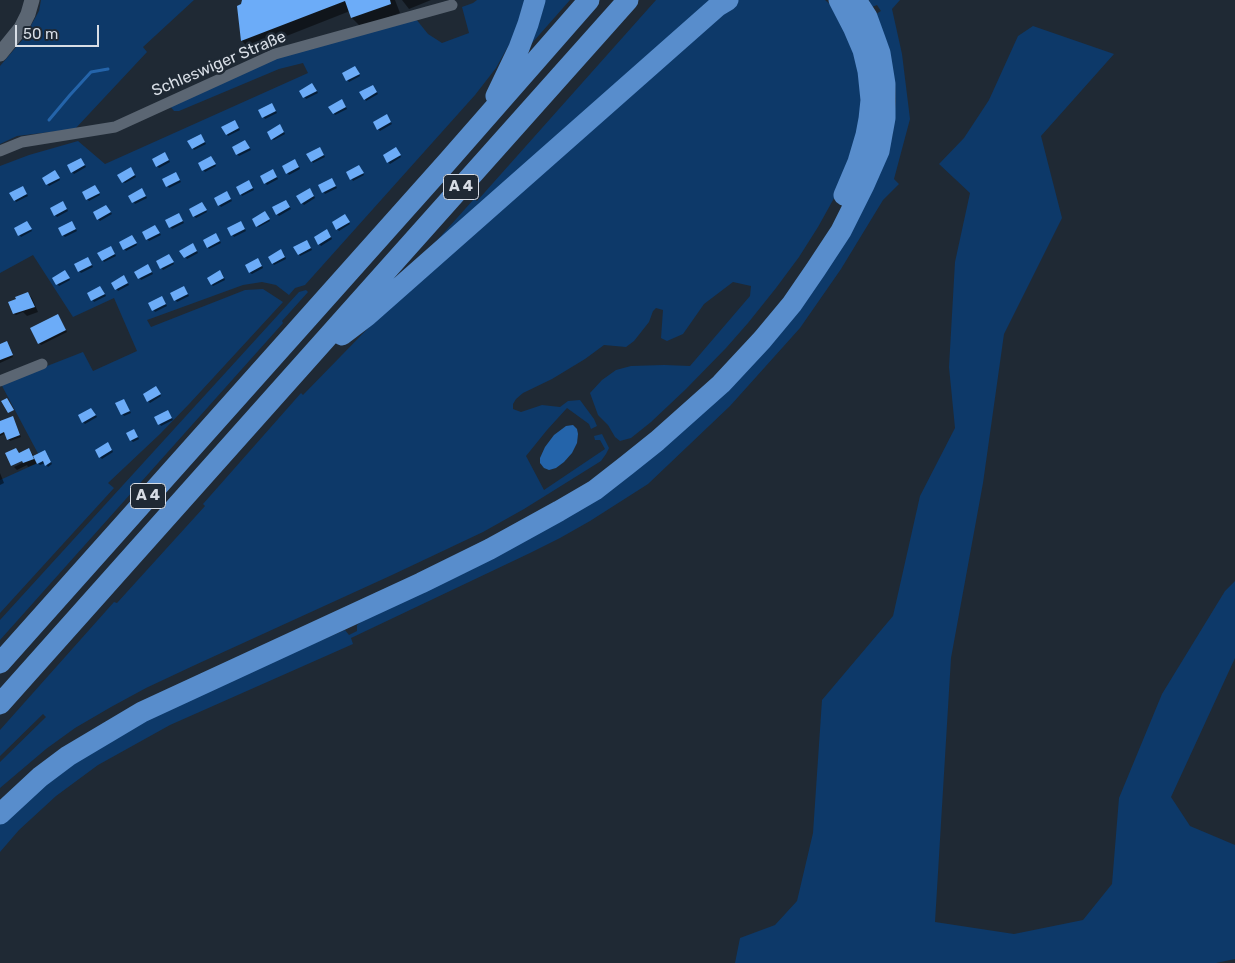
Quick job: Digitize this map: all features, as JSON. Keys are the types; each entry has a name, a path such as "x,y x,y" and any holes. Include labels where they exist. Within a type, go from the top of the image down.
{"highway":[{"name":"A 4","path":"485,119 519,48 535,0"},
{"name":"A 4","path":"0,663 590,0"},
{"name":"A 4","path":"0,704 628,0"},
{"path":"294,375 367,316 703,19 728,0"},
{"path":"0,797 46,757 102,719 197,672 472,547 549,504 620,455 708,379 755,330 783,295 826,231 855,170 866,135 871,100 868,71 863,50 843,2"},
{"path":"0,814 40,777 68,756 142,712 421,583 490,549 595,490 657,441 721,384 792,304 816,269 841,231 880,151 885,118 885,84 880,53 867,17 843,2"}],"street":[{"path":"0,54 21,28 32,0"},
{"name":"Schleswiger Straße","path":"0,151 22,142 114,127 275,54 452,5"},
{"path":"0,381 42,364"}],"shaded area":[{"path":"41,0 194,0 143,47 147,52 75,129 17,136 0,144 0,66 24,38 39,11"},
{"path":"477,0 525,0 513,38 496,68 475,95 305,285 295,288 289,295 276,285 262,282 243,285 147,320 151,327 245,290 263,289 283,302 190,403 108,483 114,488 0,613 0,480 42,461 1,384 83,352 93,371 137,351 114,298 73,317 33,255 0,273 0,166 29,155 78,141 105,164 308,73 303,63 279,69 179,111 174,111 170,106 273,59 416,19 428,34 442,43 469,33 462,7"},
{"path":"540,0 570,0 525,51"},
{"path":"656,0 720,0 415,265 474,199 477,201"},
{"path":"734,0 825,0 832,6 856,54 863,115 838,191 818,227 776,288 726,348 651,422 631,438 620,441 598,415 590,393 602,380 616,370 631,366 690,366 750,296 751,286 733,282 704,304 683,334 667,341 661,338 663,310 656,308 649,322 634,341 626,347 604,345 552,379 523,393 513,404 513,409 521,412 542,405 560,407 568,401 580,400 597,426 591,429 589,424 567,408 547,430 526,456 544,490 605,449 600,440 595,440 594,436 602,434 609,448 601,461 483,532 146,688 111,707 75,728 46,749 0,788 0,762 46,717 43,714 0,756 0,730 114,602 117,603 205,506 203,504 301,393 303,395 378,318"},
{"path":"869,0 900,0 892,9 902,54 910,119 894,179 899,184 883,200 841,269 800,328 730,406 648,484 590,521 530,553 351,638 353,644 170,725 98,765 56,796 19,830 0,852 0,824 50,779 146,716 345,630 349,635 357,631 357,625 371,614 491,556 723,389 892,138 896,101 895,81 876,14 881,11 877,5 872,7"},
{"path":"1033,26 1114,54 1041,136 1062,218 1004,334 983,483 951,658 935,922 1014,934 1083,920 1112,884 1119,798 1162,694 1225,591 1235,581 1235,658 1171,797 1190,826 1235,845 1235,959 1216,963 735,963 740,938 775,925 797,901 813,833 822,700 893,616 920,496 955,428 949,367 955,262 970,193 939,164 964,138 989,100 1018,36"},
{"path":"306,290 308,292 282,321 283,323 0,640 0,620 299,292"},
{"path":"573,425 577,429 578,434 577,443 572,453 556,468 549,470 544,468 540,463 540,458 545,447 554,435 566,426"}],"building":[{"path":"242,0 390,0 391,4 351,18 345,1 241,41 237,6 241,4"},
{"path":"355,66 360,74 346,81 342,73"},
{"path":"312,83 317,91 303,98 299,91"},
{"path":"373,85 377,92 364,100 359,92"},
{"path":"342,99 346,107 333,114 328,107"},
{"path":"272,103 276,111 262,118 258,110"},
{"path":"387,114 391,122 377,130 373,122"},
{"path":"235,120 239,128 226,135 221,127"},
{"path":"280,124 284,132 271,140 267,132"},
{"path":"201,134 205,142 192,149 187,141"},
{"path":"245,140 250,148 236,155 232,147"},
{"path":"320,147 324,155 311,162 306,154"},
{"path":"396,147 401,155 387,163 383,155"},
{"path":"165,152 169,160 156,167 152,159"},
{"path":"211,156 216,164 202,171 198,163"},
{"path":"81,158 85,165 71,173 67,165"},
{"path":"295,159 299,167 286,174 282,166"},
{"path":"359,165 364,173 350,180 346,172"},
{"path":"131,167 135,175 122,183 117,175"},
{"path":"273,169 277,177 264,184 260,176"},
{"path":"55,170 60,178 46,185 42,178"},
{"path":"176,172 180,180 166,187 162,179"},
{"path":"332,178 336,186 322,193 318,185"},
{"path":"249,180 253,188 240,195 236,187"},
{"path":"95,185 100,193 86,200 82,192"},
{"path":"23,186 27,194 14,201 9,193"},
{"path":"142,188 146,196 132,203 128,196"},
{"path":"310,188 314,196 301,204 296,196"},
{"path":"227,191 231,199 218,206 214,198"},
{"path":"286,200 290,207 276,215 272,207"},
{"path":"63,201 67,209 54,216 50,208"},
{"path":"202,202 207,210 193,217 189,209"},
{"path":"106,205 111,212 97,220 93,212"},
{"path":"265,211 270,219 256,227 252,219"},
{"path":"179,213 183,221 169,228 165,220"},
{"path":"345,214 350,222 336,230 332,222"},
{"path":"27,221 32,229 18,236 14,228"},
{"path":"72,221 76,229 62,236 58,228"},
{"path":"241,221 245,229 231,236 227,228"},
{"path":"155,225 160,233 146,240 142,232"},
{"path":"327,229 331,237 318,245 314,237"},
{"path":"216,233 220,241 207,248 203,240"},
{"path":"132,235 137,243 123,250 119,242"},
{"path":"307,240 311,248 298,255 293,247"},
{"path":"193,243 197,251 184,258 179,251"},
{"path":"111,246 115,254 102,261 97,253"},
{"path":"281,249 285,257 272,264 268,257"},
{"path":"169,254 174,262 160,269 156,261"},
{"path":"88,257 92,265 78,272 74,264"},
{"path":"258,258 262,266 249,273 245,265"},
{"path":"148,264 152,272 138,279 134,272"},
{"path":"65,270 70,278 56,285 52,278"},
{"path":"220,270 224,278 211,285 207,278"},
{"path":"124,275 128,283 115,290 111,283"},
{"path":"100,286 105,294 91,301 87,293"},
{"path":"184,286 188,294 174,301 170,293"},
{"path":"28,292 35,307 13,314 8,302"},
{"path":"162,296 166,304 152,311 148,303"},
{"path":"58,314 66,330 38,344 30,328"},
{"path":"7,341 13,355 0,360 0,344"},
{"path":"156,386 161,394 147,402 143,394"},
{"path":"7,398 14,410 8,413 1,401"},
{"path":"124,399 130,411 121,415 115,403"},
{"path":"91,408 96,415 82,423 78,415"},
{"path":"168,410 172,418 158,425 154,417"},
{"path":"13,416 20,435 7,440 4,432 0,434 0,421"},
{"path":"134,429 138,437 130,441 126,433"},
{"path":"108,442 112,450 99,458 95,450"},
{"path":"16,448 19,453 29,448 34,459 23,463 22,461 11,466 5,453"},
{"path":"45,450 51,462 45,466 43,461 37,464 33,456"}],"waterway":[{"path":"49,120 91,72 108,69"}]}
